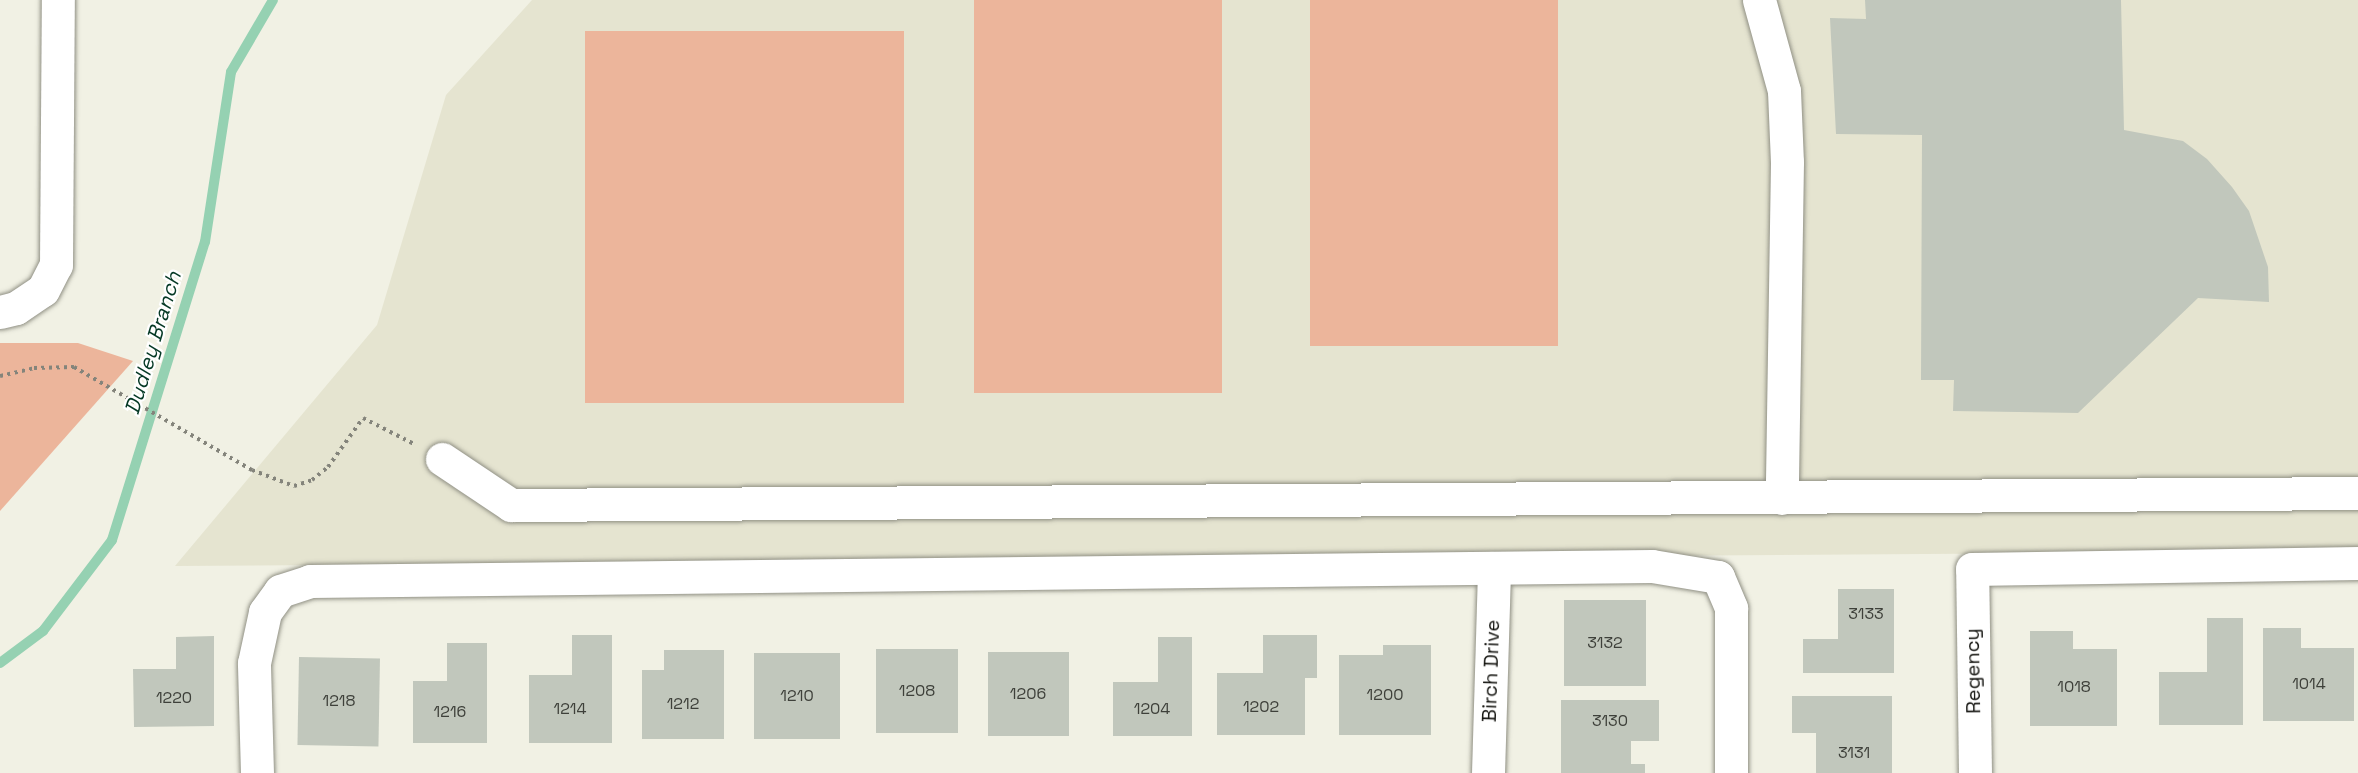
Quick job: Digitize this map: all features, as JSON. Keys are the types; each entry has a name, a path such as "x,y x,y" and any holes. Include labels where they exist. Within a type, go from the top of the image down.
{"street":[{"path":"0,312 16,308 42,290 56,264 58,0"},
{"path":"1759,0 1784,91 1787,162 1782,498"},
{"path":"442,459 511,506 2358,493"},
{"name":"Regency","path":"1975,773 1971,570 2358,563"},
{"path":"257,773 254,663 265,612 280,591 310,581 1652,566 1718,577 1731,608 1731,773"},
{"name":"Birch Drive","path":"1488,773 1494,568"}],"path":[{"path":"0,376 34,368 74,367 252,470 294,486 312,480 328,467 363,418 442,459"}],"shaded area":[{"path":"532,0 2358,0 2358,551 175,566 377,325 446,95"},
{"path":"974,0 1222,0 1222,393 974,393"},
{"path":"1310,0 1558,0 1558,346 1310,346"},
{"path":"585,31 904,31 904,403 585,403"},
{"path":"0,343 78,343 133,361 0,511"}],"building":[{"path":"1865,0 2121,0 2124,130 2183,141 2207,159 2232,187 2249,211 2268,267 2269,302 2198,298 2078,413 1953,411 1954,380 1921,380 1922,135 1836,134 1830,18 1866,19"},
{"path":"1838,589 1894,589 1894,673 1803,673 1803,639 1838,639"},
{"path":"1564,600 1646,600 1646,686 1564,686"},
{"path":"2207,618 2243,618 2243,725 2159,725 2159,672 2207,672"},
{"path":"2263,628 2301,628 2301,648 2354,648 2354,721 2263,721"},
{"path":"2030,631 2073,631 2073,649 2117,649 2117,726 2030,726"},
{"path":"572,635 612,635 612,743 529,743 529,675 572,675"},
{"path":"1263,635 1317,635 1317,678 1305,678 1305,735 1217,735 1217,673 1263,673"},
{"path":"214,636 214,726 134,727 133,669 176,669 176,637"},
{"path":"1158,637 1192,637 1192,736 1113,736 1113,682 1158,682"},
{"path":"447,643 487,643 487,743 413,743 413,681 447,681"},
{"path":"1383,645 1431,645 1431,735 1339,735 1339,655 1383,655"},
{"path":"876,649 958,649 958,733 876,733"},
{"path":"664,650 724,650 724,739 642,739 642,670 664,670"},
{"path":"988,652 1069,652 1069,736 988,736"},
{"path":"754,653 840,653 840,739 754,739"},
{"path":"299,657 380,658 378,746 297,745"},
{"path":"1792,696 1892,696 1892,773 1816,773 1816,733 1792,733"},
{"path":"1561,700 1659,700 1659,741 1631,741 1631,764 1645,764 1645,773 1561,773"}],"waterway":[{"name":"Dudley Branch","path":"0,663 43,631 112,540 205,242 231,72 273,0"}]}
